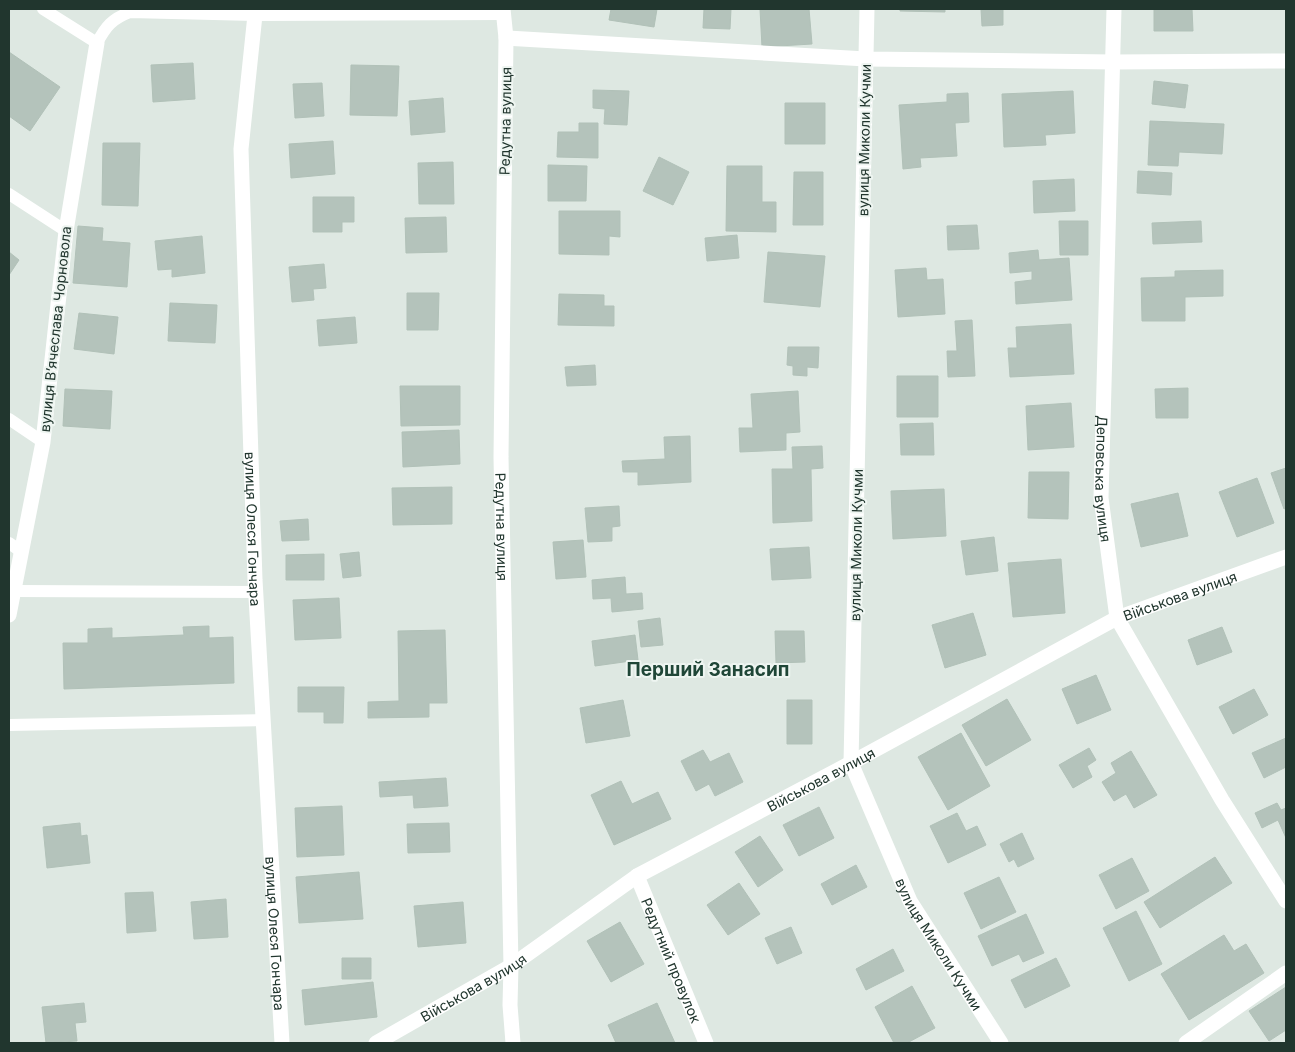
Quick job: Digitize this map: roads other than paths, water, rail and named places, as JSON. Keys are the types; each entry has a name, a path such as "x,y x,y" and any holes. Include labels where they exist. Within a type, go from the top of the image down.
{"street":[{"name":"вулиця Миколи Кучми","path":"867,9 851,763 910,901 1001,1043"},
{"name":"Деповська вулиця","path":"1114,9 1101,498 1116,618 1222,800 1286,901"},
{"name":"Редутна вулиця","path":"503,12 506,38 501,457 511,966 510,1004 513,1043"},
{"name":"вулиця Олеся Гончара","path":"255,15 241,149 256,592 282,1043"},
{"path":"506,38 866,59 1113,62 1286,61"},
{"name":"вулиця Вʼячеслава Чорновола","path":"9,615 43,442 66,231 97,43"},
{"name":"Військова вулиця","path":"376,1043 511,966 637,876 851,763 1116,618 1286,557"},
{"name":"Редутний провулок","path":"637,876 706,1043"},
{"path":"1186,1043 1286,973"}],"lane":[{"path":"45,10 97,43 105,28 116,18 130,12 255,15 503,12"},
{"path":"9,194 66,231"},
{"path":"9,419 43,442"},
{"path":"9,543 22,552"},
{"path":"15,591 256,592"},
{"path":"9,725 263,720"}],"district":[{"name":"Перший Занасип","path":"708,669"}]}
